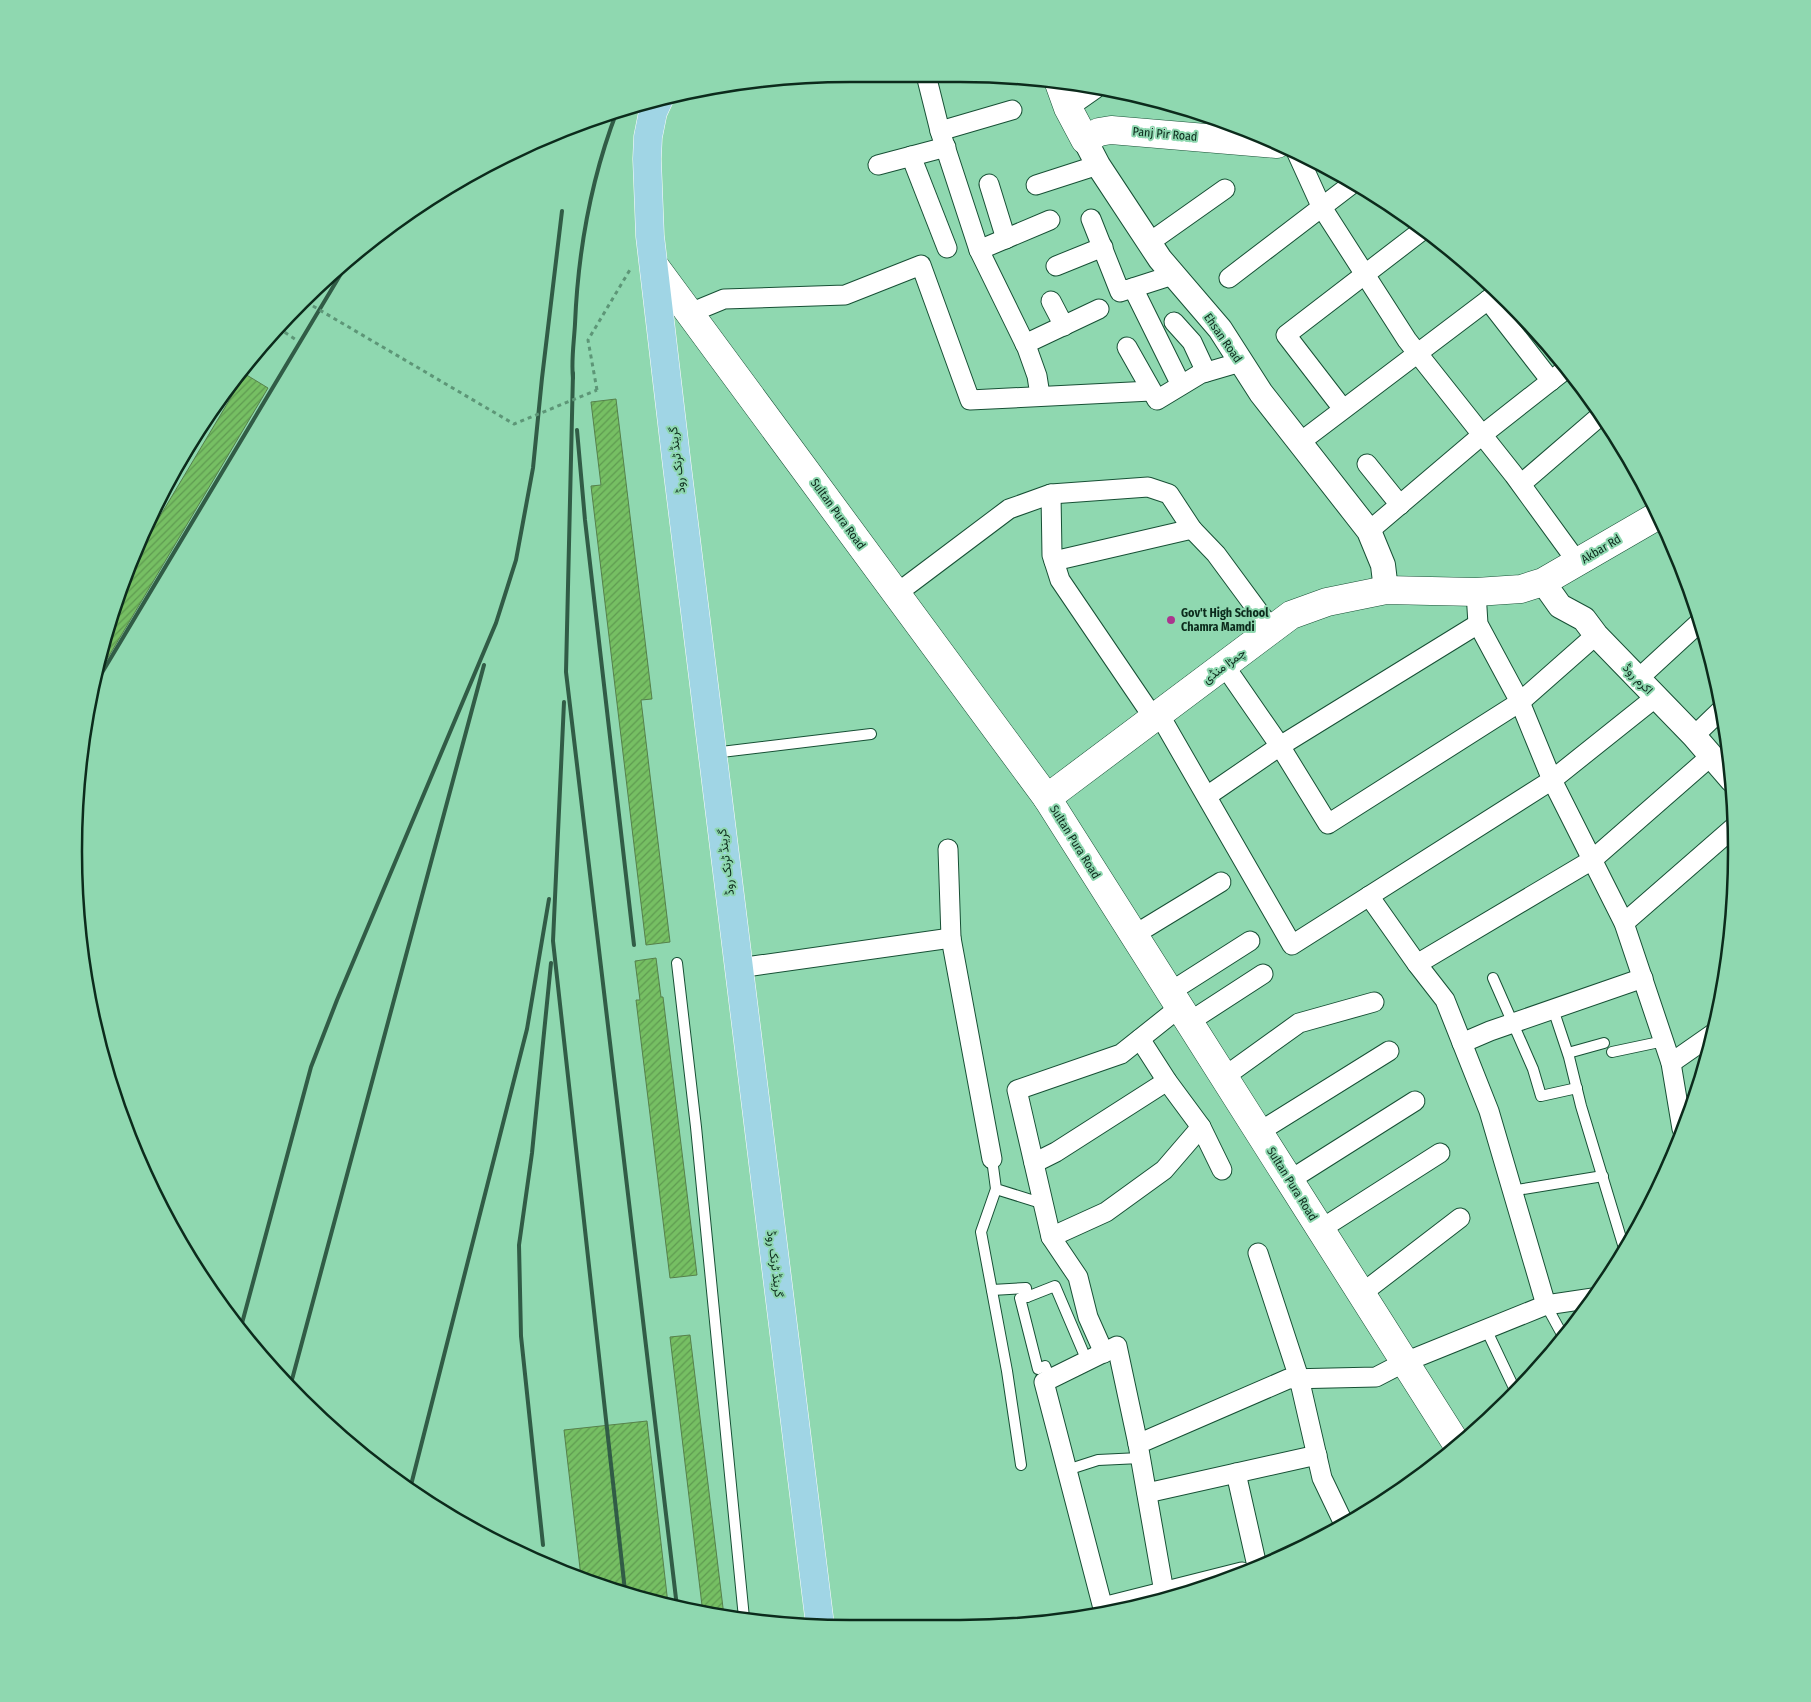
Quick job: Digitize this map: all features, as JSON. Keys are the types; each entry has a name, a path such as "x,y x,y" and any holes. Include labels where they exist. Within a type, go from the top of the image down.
{"main road":[{"name":"Ehsan Road","path":"1064,96 1085,140"},
{"name":"گرینڈ ٹرنک روڈ","path":"655,108 648,137 647,160 650,236 819,1619"},
{"name":"Panj Pir Road","path":"1085,140 1099,132 1111,130 1257,142"},
{"name":"Sultan Pura Road","path":"654,265 1047,798 1454,1440"},
{"name":"Akbar Rd","path":"1543,582 1653,519"},
{"name":"چمڑا منڈی","path":"1047,798 1291,614 1326,602 1386,590 1476,592 1521,589 1543,582"}],"street":[{"path":"928,82 943,139 979,250 1025,344 1037,376 1040,395"},
{"path":"1064,96 1080,92"},
{"path":"878,165 911,156 943,139 1012,110"},
{"name":"Ehsan Road","path":"1085,140 1098,165 1160,259 1220,329 1261,393 1369,531 1383,565 1386,590"},
{"path":"911,156 947,248"},
{"path":"1301,163 1321,206 1417,353 1521,484 1578,563"},
{"path":"1036,185 1098,165"},
{"path":"989,184 1006,239"},
{"path":"1229,278 1347,187"},
{"path":"1150,242 1225,189"},
{"path":"1091,219 1120,292 1173,274"},
{"path":"979,250 1050,220"},
{"path":"1344,409 1286,334 1418,234"},
{"path":"1056,266 1103,248"},
{"path":"690,313 724,299 845,295 921,264 970,400 1040,395 1151,391"},
{"path":"1133,288 1181,386"},
{"path":"1299,443 1491,297"},
{"path":"1495,300 1551,380"},
{"path":"1051,301 1064,326"},
{"path":"1025,344 1099,309"},
{"path":"1174,322 1192,342 1206,372"},
{"path":"1127,347 1157,400 1206,372 1241,362"},
{"path":"1369,531 1482,435 1561,372"},
{"path":"1521,484 1596,420"},
{"path":"1367,464 1400,505"},
{"path":"896,594 1009,509 1051,494 1148,487 1169,494 1192,530 1216,554 1272,630"},
{"path":"1051,494 1052,555 1060,580 1156,716 1207,796 1292,945 1552,780 1656,696"},
{"path":"1054,561 1192,530"},
{"name":"اکرم روڈ","path":"1543,582 1560,606 1584,619 1596,635 1694,736 1724,771"},
{"path":"1476,592 1478,624 1520,702 1552,780 1624,923 1671,1063 1680,1118"},
{"path":"1207,796 1280,746 1478,624"},
{"path":"1638,679 1695,627"},
{"path":"1224,665 1280,746 1328,824 1520,702 1596,635"},
{"path":"1694,736 1716,715"},
{"path":"1417,964 1592,860 1711,756"},
{"path":"1624,923 1728,833"},
{"path":"948,849 951,938 992,1159"},
{"path":"1134,935 1221,882"},
{"path":"1369,896 1445,1000 1489,1111 1546,1305"},
{"path":"739,968 951,938"},
{"path":"1104,1353 1088,1317 1078,1277 1051,1237 1017,1090 1121,1054 1180,1007 1250,941"},
{"path":"1180,1007 1263,974"},
{"path":"1462,1043 1490,1031 1643,978"},
{"path":"1224,1077 1299,1023 1374,1002"},
{"path":"1140,1039 1201,1128 1222,1170"},
{"path":"1671,1063 1705,1040"},
{"path":"1259,1132 1389,1051"},
{"path":"1034,1163 1056,1152 1167,1081"},
{"path":"1290,1180 1415,1101"},
{"path":"1051,1237 1106,1212 1164,1170 1201,1128"},
{"path":"1320,1229 1440,1153"},
{"path":"1362,1294 1460,1218"},
{"path":"1258,1253 1299,1378 1322,1478 1341,1518"},
{"path":"1139,1451 1288,1379 1376,1377 1405,1362 1546,1305 1584,1299"},
{"path":"1102,1606 1044,1382 1117,1346 1139,1451 1164,1592"},
{"path":"1147,1493 1317,1455"},
{"path":"1236,1473 1256,1560"},
{"path":"1103,1606 1149,1595"}],"lane":[{"path":"712,753 871,734"},
{"path":"677,963 696,1127 743,1612"},
{"path":"1493,978 1533,1069 1541,1096 1577,1088"},
{"path":"1553,1009 1568,1053 1622,1241"},
{"path":"1612,1052 1664,1041"},
{"path":"1568,1053 1604,1043"},
{"path":"992,1159 996,1189 981,1232 1007,1371 1021,1465"},
{"path":"1512,1191 1603,1176"},
{"path":"996,1189 1044,1204"},
{"path":"1050,1379 1045,1366 1038,1369 1020,1298 1055,1286 1086,1361"},
{"path":"992,1290 1026,1288 1027,1297"},
{"path":"1546,1305 1560,1331"},
{"path":"1486,1330 1512,1384"},
{"path":"1067,1470 1098,1460 1139,1451"}],"path":[{"path":"311,305 514,424 597,390 588,340 650,236"},
{"path":"285,332 298,340"}],"building":[{"path":"247,375 268,388 107,659 123,604 159,519 232,396"},
{"path":"616,399 652,699 641,700 670,942 646,945 591,486 601,485 591,402"},
{"path":"656,958 661,997 663,997 697,1275 670,1278 636,1000 640,1000 635,961"},
{"path":"690,1335 723,1609 702,1605 670,1337"},
{"path":"647,1421 667,1597 604,1579 580,1570 564,1430"}],"railway":[{"path":"573,378 572,358 579,269 587,216 600,163 614,120"},
{"path":"243,1321 311,1067 337,1000 496,623 516,560 533,468 562,211"},
{"path":"105,667 338,279"},
{"path":"573,373 566,672 676,1599"},
{"path":"577,430 585,520 634,945"},
{"path":"292,1378 484,665"},
{"path":"564,702 553,941 624,1585"},
{"path":"412,1481 527,1029 549,899"},
{"path":"543,1545 521,1336 519,1245 532,1153 551,963"}],"place":[{"name":"Gov't High School Chamra Mamdi","path":"1171,620"}]}
